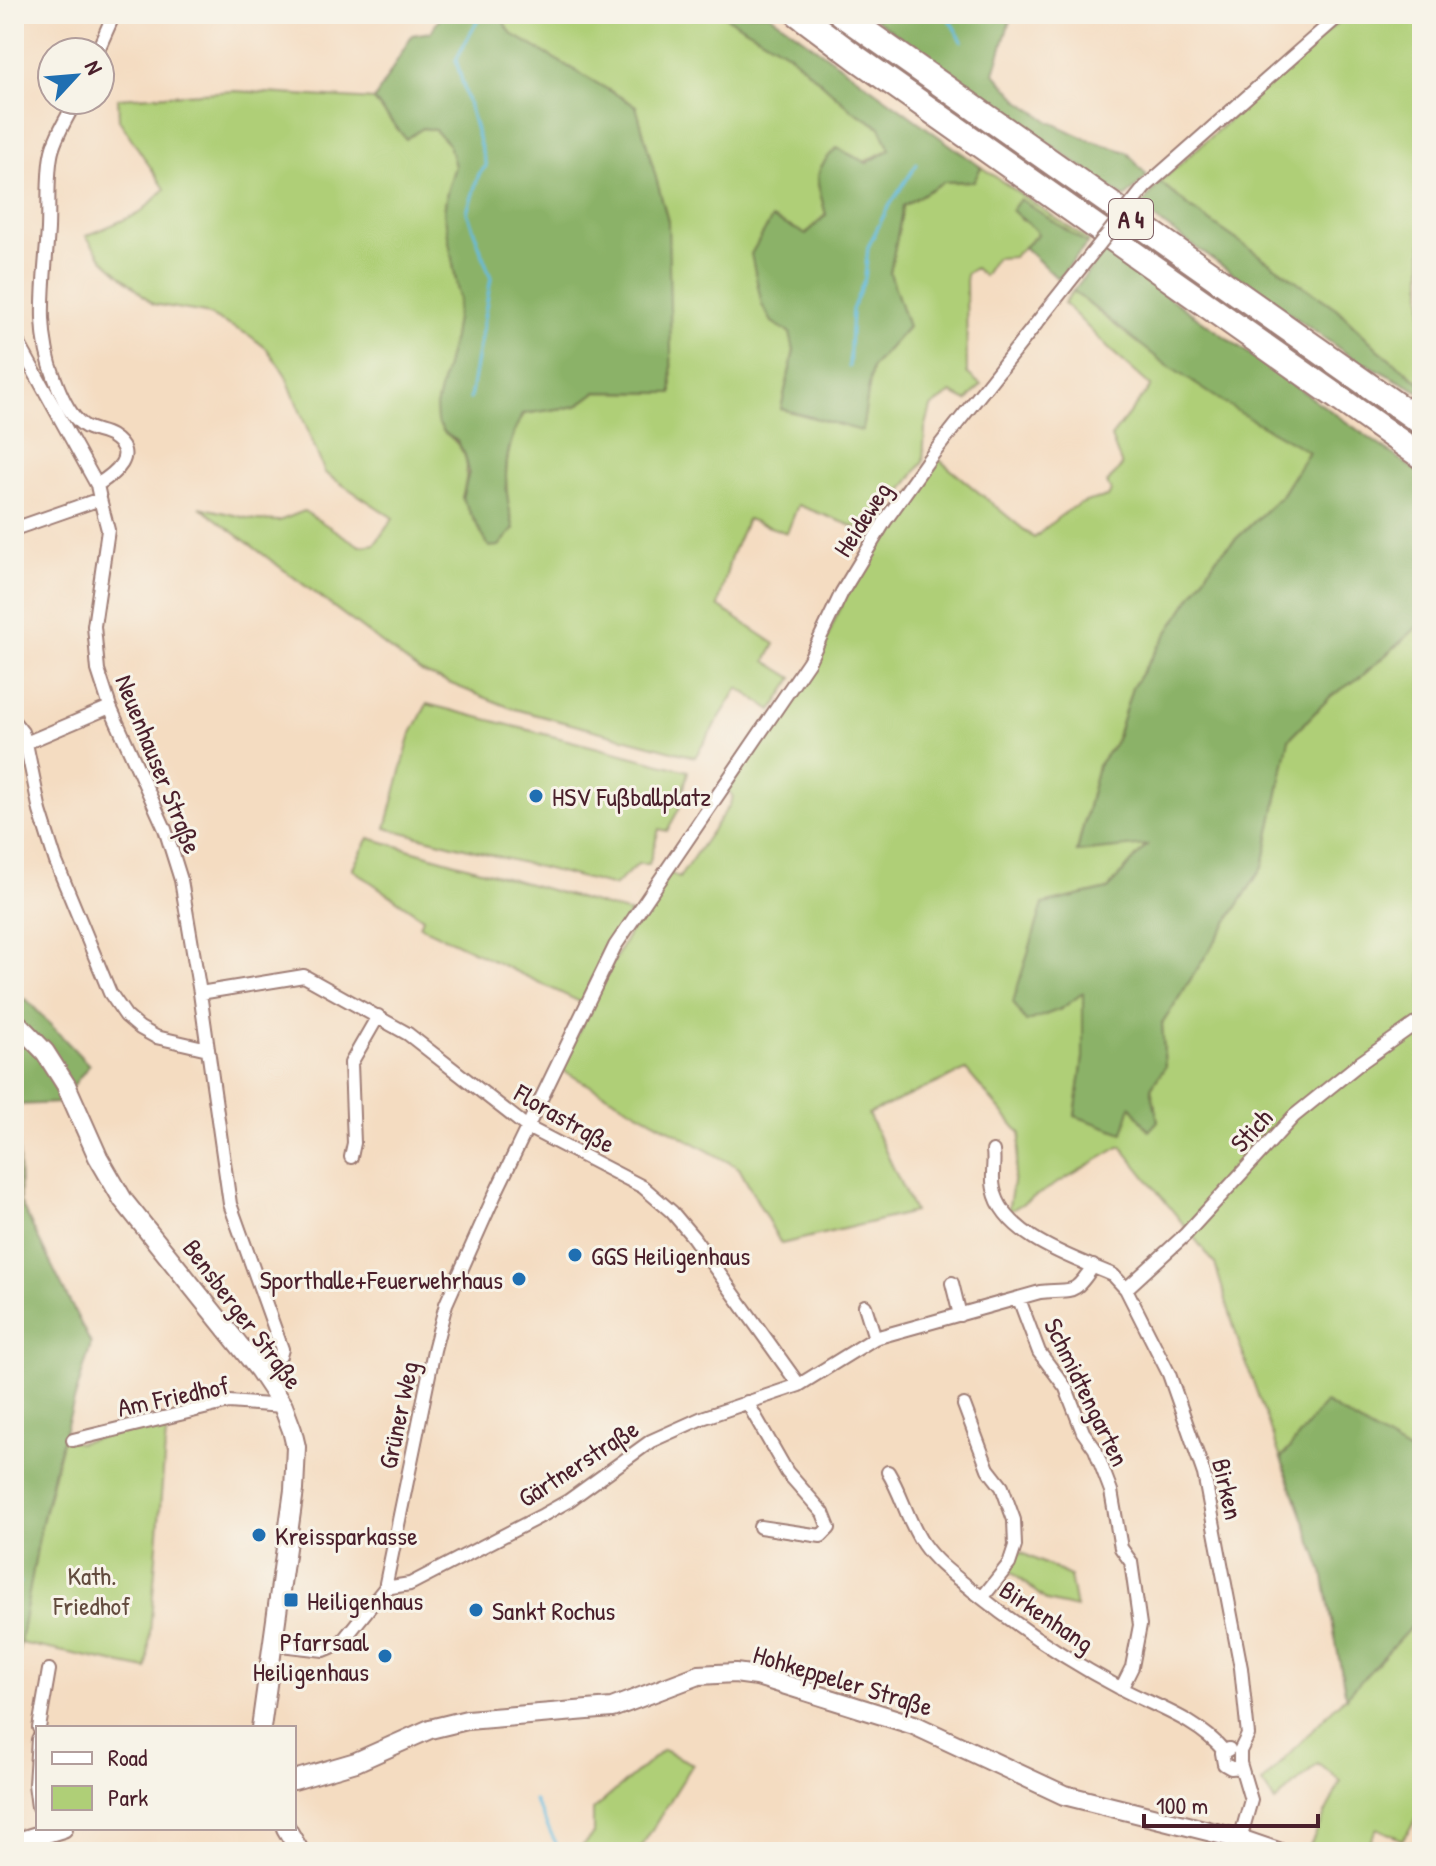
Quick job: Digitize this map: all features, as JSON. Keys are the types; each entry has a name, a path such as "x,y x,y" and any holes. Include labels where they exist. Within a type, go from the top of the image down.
{"highway":[{"name":"A 4","path":"798,14 1422,457"},
{"name":"A 4","path":"841,14 1422,423"}],"street":[{"path":"104,36 114,14"},
{"name":"Heideweg","path":"527,1127 615,946 809,661 860,559 929,459 1145,187 1341,14"},
{"path":"69,116 51,154 42,316 45,348 67,405 82,425 111,436 121,444 125,454 116,473 97,485"},
{"name":"Neuenhauser Straße","path":"14,335 97,485 108,530 93,639 98,670 110,707 165,829 181,880 230,1204 282,1349 280,1356 259,1370"},
{"path":"14,529 100,499"},
{"path":"20,745 110,707"},
{"path":"14,722 22,732 20,745 56,862 110,993 126,1016 140,1028 156,1037 208,1049"},
{"name":"Florastraße","path":"200,993 304,976 408,1034 527,1127 656,1197 693,1237 799,1385"},
{"path":"351,1157 354,1143 351,1063 378,1016"},
{"name":"Stich","path":"1126,1289 1185,1235 1294,1116 1422,1019"},
{"name":"Bensberger Straße","path":"14,1020 45,1052 66,1085 98,1157 123,1200 259,1370 283,1406 296,1447 294,1490 261,1726"},
{"name":"Grüner Weg","path":"272,1644 324,1650 332,1648 341,1643 385,1588 446,1304 527,1127"},
{"name":"Birken","path":"993,1151 993,1185 999,1204 1010,1220 1038,1240 1113,1275 1126,1289 1169,1374 1204,1474 1241,1668 1248,1735 1240,1751 1241,1767 1251,1800 1240,1839"},
{"path":"799,1385 875,1338 1040,1292 1073,1290 1093,1266"},
{"path":"952,1283 960,1315"},
{"name":"Schmidtengarten","path":"1019,1299 1039,1352 1066,1388 1083,1432 1095,1449 1111,1491 1121,1548 1131,1562 1140,1625 1132,1667 1121,1689"},
{"path":"865,1306 875,1338"},
{"name":"Gärtnerstraße","path":"385,1588 410,1584 556,1508 651,1441 747,1402 799,1385"},
{"name":"Am Friedhof","path":"73,1440 229,1402 283,1406"},
{"path":"747,1402 787,1472 823,1513 829,1528 821,1536 760,1527"},
{"path":"964,1405 988,1469 1002,1487 1014,1520 1015,1546 1009,1564 982,1598"},
{"name":"Birkenhang","path":"888,1472 923,1544 940,1564 1049,1649 1195,1725 1209,1734 1224,1751"},
{"path":"39,1726 49,1670"},
{"name":"Hohkeppeler Straße","path":"296,1779 356,1762 406,1738 450,1724 612,1708 686,1678 735,1673 757,1676 914,1725 1064,1795 1240,1839 1278,1852"},
{"path":"1240,1751 1224,1751 1223,1758 1226,1766 1241,1767"},
{"path":"36,1769 36,1792"},
{"path":"287,1830 300,1852"},
{"path":"14,1843 42,1838"}],"green space":[{"path":"442,14 498,14 512,34 636,106 668,221 672,393 596,392 577,406 523,414 511,442 506,471 514,529 499,546 489,547 462,498 469,472 465,455 457,441 444,432 437,421 436,407 459,298 444,212 455,166 449,145 435,130 423,128 406,139 374,100 412,35 431,32"},
{"path":"498,14 721,14 788,53 852,110 880,127 890,149 818,185 826,214 806,234 772,322 791,333 794,350 781,409 862,430 872,367 908,327 890,273 903,206 943,182 974,181 981,167 1089,241 1087,244 1020,200 1021,220 1031,223 1038,234 1013,257 996,258 984,276 975,268 966,274 967,373 981,385 967,401 951,393 931,407 925,429 923,462 871,533 798,505 787,533 747,519 731,556 718,606 775,644 766,661 793,678 772,710 738,688 695,757 511,708 419,671 200,507 255,520 279,521 304,511 360,546 375,544 393,518 325,473 285,374 267,349 249,335 205,313 153,304 104,260 86,236 140,213 165,189 119,120 118,98 235,91 374,100 406,139 423,128 435,130 449,145 455,166 444,212 459,298 444,432 453,439 466,461 462,498 514,529 506,471 511,442 524,414 577,406 596,392 671,393 636,106 512,34"},
{"path":"721,14 769,14 981,167 974,181 943,182 903,206 890,273 908,327 872,367 862,431 781,409 794,351 790,333 772,322 762,305 751,254 772,218 806,234 826,215 819,171 837,148 867,163 890,149 880,127 852,110 788,53"},
{"path":"868,14 1012,14 994,73 1020,101 1050,122 1089,140 1127,152 1147,176 1125,198"},
{"path":"1347,14 1422,14 1422,384 1379,350 1337,309 1192,209 1160,182"},
{"path":"1160,182 1192,209 1337,309 1379,350 1422,384 1422,393 1367,364 1364,366 1140,208"},
{"path":"1020,199 1087,244 1058,279 1024,247 1038,234 1012,210"},
{"path":"1104,252 1422,475 1422,623 1362,676 1331,696 1289,739 1263,866 1162,1024 1165,1067 1151,1088 1158,1121 1149,1131 1131,1106 1123,1133 1075,1116 1083,1058 1083,993 1061,1009 1026,1022 1013,1002 1043,904 1108,889 1147,845 1077,852 1098,766 1115,743 1132,688 1217,557 1280,497 1309,452 1240,413 1165,364 1073,291"},
{"path":"1073,291 1186,377 1309,451 1280,497 1217,557 1132,688 1115,743 1098,766 1077,851 1148,844 1108,889 1043,904 1061,1009 1083,992 1083,1058 1075,1116 1131,1105 1148,1130 1158,1121 1151,1088 1165,1067 1162,1024 1263,866 1289,739 1331,696 1362,676 1422,623 1422,1460 1325,1403 1281,1459 1239,1343 1215,1264 1121,1146 1008,1212 1021,1134 966,1070 868,1114 914,1212 781,1244 739,1168 562,1070 589,1007 635,922 670,873 679,878 729,806 733,797 728,790 805,680 865,560 937,458 1034,538 1076,506 1108,497 1111,491 1107,483 1122,466 1111,437 1151,386 1064,303"},
{"name":"HSV Fußballplatz","path":"427,704 688,771 679,809 667,831 659,829 649,864 638,864 614,886 386,828 410,737"},
{"path":"369,838 630,913 599,964 582,1003 420,926 423,918 352,869"},
{"path":"26,999 89,1065 60,1103 18,1105 20,1202 91,1344 55,1465 14,1677 14,1000"},
{"path":"1325,1403 1422,1460 1422,1615 1346,1697 1323,1572 1281,1459"},
{"name":"Kath. Friedhof","path":"167,1422 147,1669 20,1643 40,1531 63,1438 78,1443"},
{"path":"1020,1552 1070,1576 1076,1608 1047,1601 1010,1571"},
{"path":"1422,1615 1422,1811 1402,1840 1377,1828 1364,1852 1322,1852 1310,1845 1341,1781 1318,1764 1275,1802 1262,1783"},
{"path":"663,1750 693,1764 638,1852 576,1852 593,1834 593,1810"}],"waterway":[{"path":"470,399 491,278 467,212 479,174 486,166 456,60 481,14"},
{"path":"946,14 962,41"},
{"path":"849,367 852,310 865,278 868,247 886,211 917,164"},
{"path":"14,1568 19,1583"},
{"path":"534,1800 556,1843"}],"place":[{"name":"HSV Fußballplatz","path":"536,796"},
{"name":"GGS Heiligenhaus","path":"575,1255"},
{"name":"Sporthalle+Feuerwehrhaus","path":"519,1279"},
{"name":"Kreissparkasse","path":"259,1535"},
{"name":"Heiligenhaus","path":"291,1600"},
{"name":"Sankt Rochus","path":"476,1610"},
{"name":"Pfarrsaal Heiligenhaus","path":"385,1656"}]}
